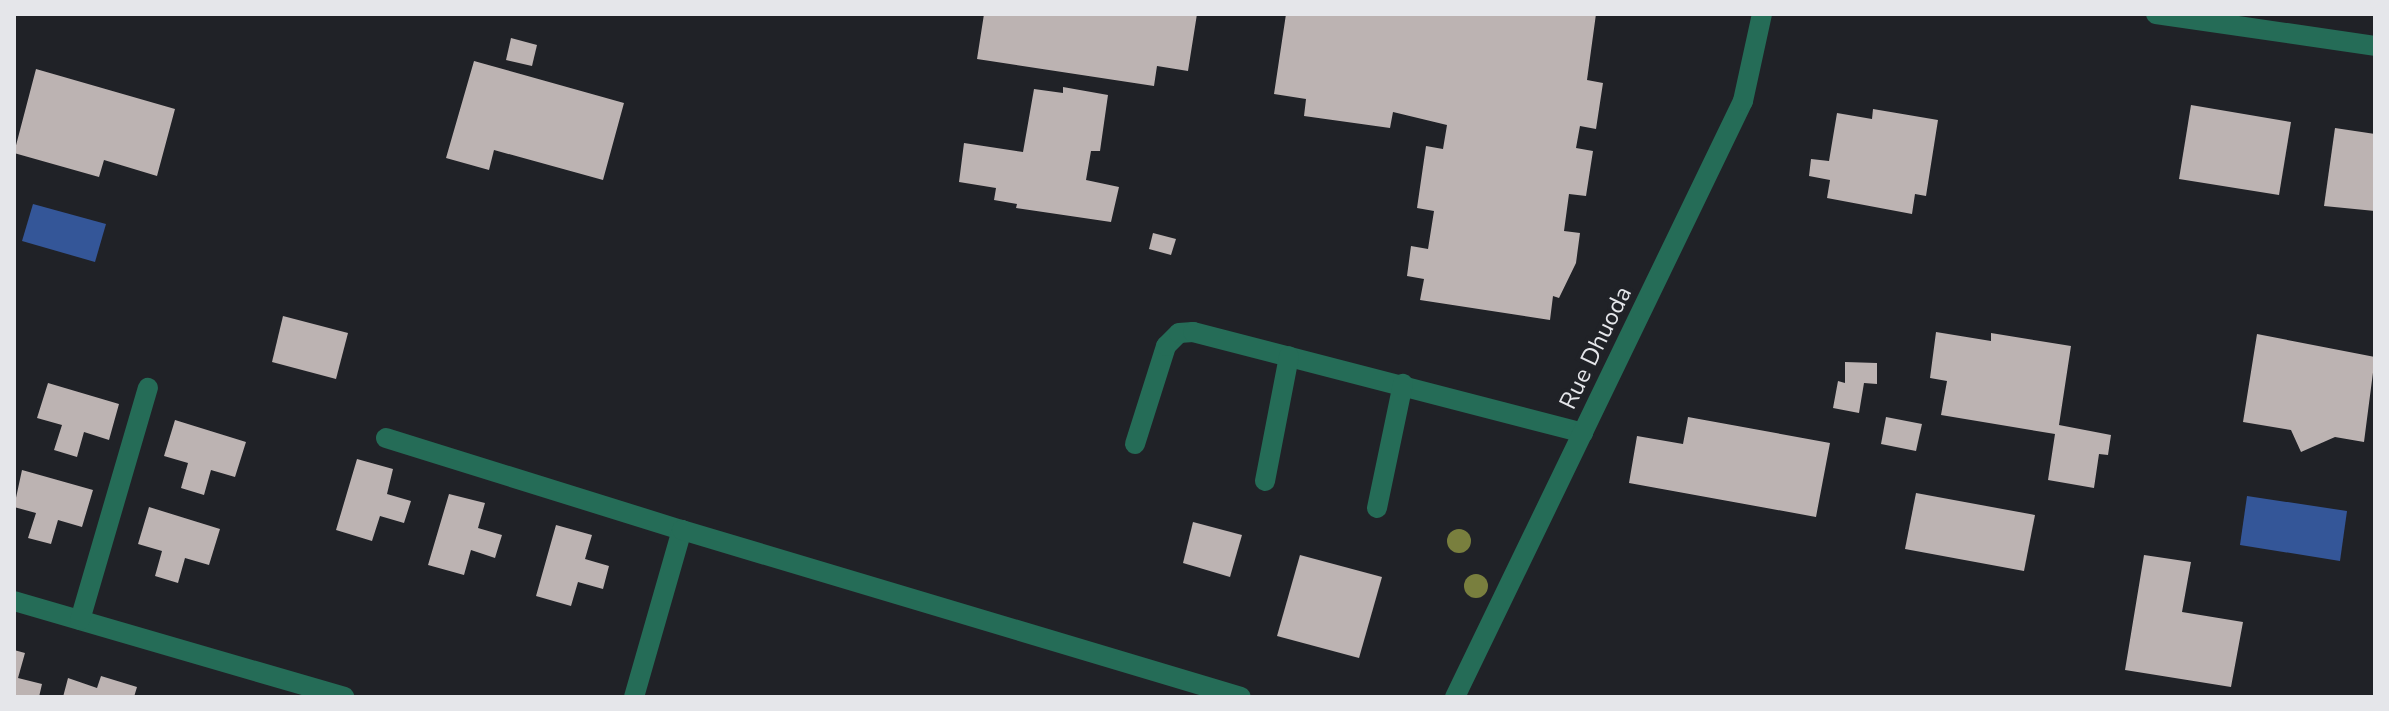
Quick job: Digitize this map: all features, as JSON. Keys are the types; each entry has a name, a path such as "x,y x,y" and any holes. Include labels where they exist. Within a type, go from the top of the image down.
{"street":[{"name":"Rue Dhuoda","path":"1455,697 1743,101 1762,14"},
{"path":"2156,14 2259,21 2375,46"},
{"path":"1135,444 1166,346 1179,333 1193,332 1583,433"},
{"path":"1265,481 1289,356"},
{"path":"1377,508 1403,384"},
{"path":"80,620 148,388"},
{"path":"386,438 1241,697"},
{"path":"634,697 682,530"},
{"path":"14,601 344,697"}],"water":[{"path":"33,204 106,224 95,262 22,241"},
{"path":"2247,496 2347,511 2340,561 2240,545"}],"building":[{"path":"984,14 1197,14 1188,71 1157,66 1154,86 977,59"},
{"path":"1286,14 1596,14 1587,80 1603,83 1596,129 1580,126 1576,148 1593,151 1586,196 1569,194 1564,231 1580,233 1576,263 1559,298 1553,296 1550,320 1420,300 1424,279 1407,276 1411,246 1428,249 1434,211 1417,208 1426,146 1443,149 1447,125 1393,112 1390,128 1304,116 1306,99 1274,94"},
{"path":"511,38 537,45 532,66 506,60"},
{"path":"474,61 624,103 603,180 494,150 489,170 446,158"},
{"path":"36,69 175,109 157,176 104,160 99,177 14,153"},
{"path":"1063,87 1108,95 1100,151 1091,151 1086,180 1119,187 1111,222 1016,208 1017,204 994,200 996,188 959,182 964,143 1023,152 1034,89 1063,93"},
{"path":"2191,105 2291,122 2279,195 2179,179"},
{"path":"1873,109 1938,120 1926,196 1915,194 1912,214 1827,198 1830,180 1809,176 1811,159 1829,161 1837,113 1872,119"},
{"path":"2335,128 2375,134 2375,211 2324,206"},
{"path":"1153,233 1176,239 1171,255 1149,249"},
{"path":"283,316 348,333 336,379 272,362"},
{"path":"1936,332 1991,341 1991,333 2071,346 2059,425 2111,435 2108,455 2099,454 2094,488 2048,480 2055,434 1941,415 1947,381 1930,378"},
{"path":"2257,334 2375,357 2364,442 2335,437 2301,452 2291,430 2243,422"},
{"path":"1845,362 1877,363 1877,384 1864,383 1859,413 1833,408 1838,381 1845,383"},
{"path":"48,383 119,404 109,440 84,432 77,457 54,450 62,425 37,418"},
{"path":"1688,417 1830,443 1816,517 1629,483 1637,436 1683,444"},
{"path":"1886,417 1922,424 1916,451 1881,444"},
{"path":"175,420 246,442 235,477 211,470 204,495 181,488 188,463 164,456"},
{"path":"357,459 393,469 387,494 411,501 404,523 380,516 372,541 336,530"},
{"path":"22,470 93,490 82,527 58,520 51,544 28,538 36,513 14,507"},
{"path":"1916,493 2035,515 2024,571 1905,549"},
{"path":"449,494 485,503 478,528 502,535 495,558 471,550 464,575 428,565"},
{"path":"149,507 220,529 209,565 185,558 178,583 155,576 162,551 138,544"},
{"path":"1193,522 1242,535 1230,577 1183,563"},
{"path":"556,525 592,535 585,559 609,566 603,589 578,582 571,606 536,596"},
{"path":"1300,555 1382,577 1359,658 1277,636"},
{"path":"2144,555 2191,562 2182,612 2243,622 2231,687 2125,670"},
{"path":"14,650 25,653 18,678 42,684 39,697 14,697"},
{"path":"101,676 137,687 134,697 63,697 68,678 97,688"}]}
